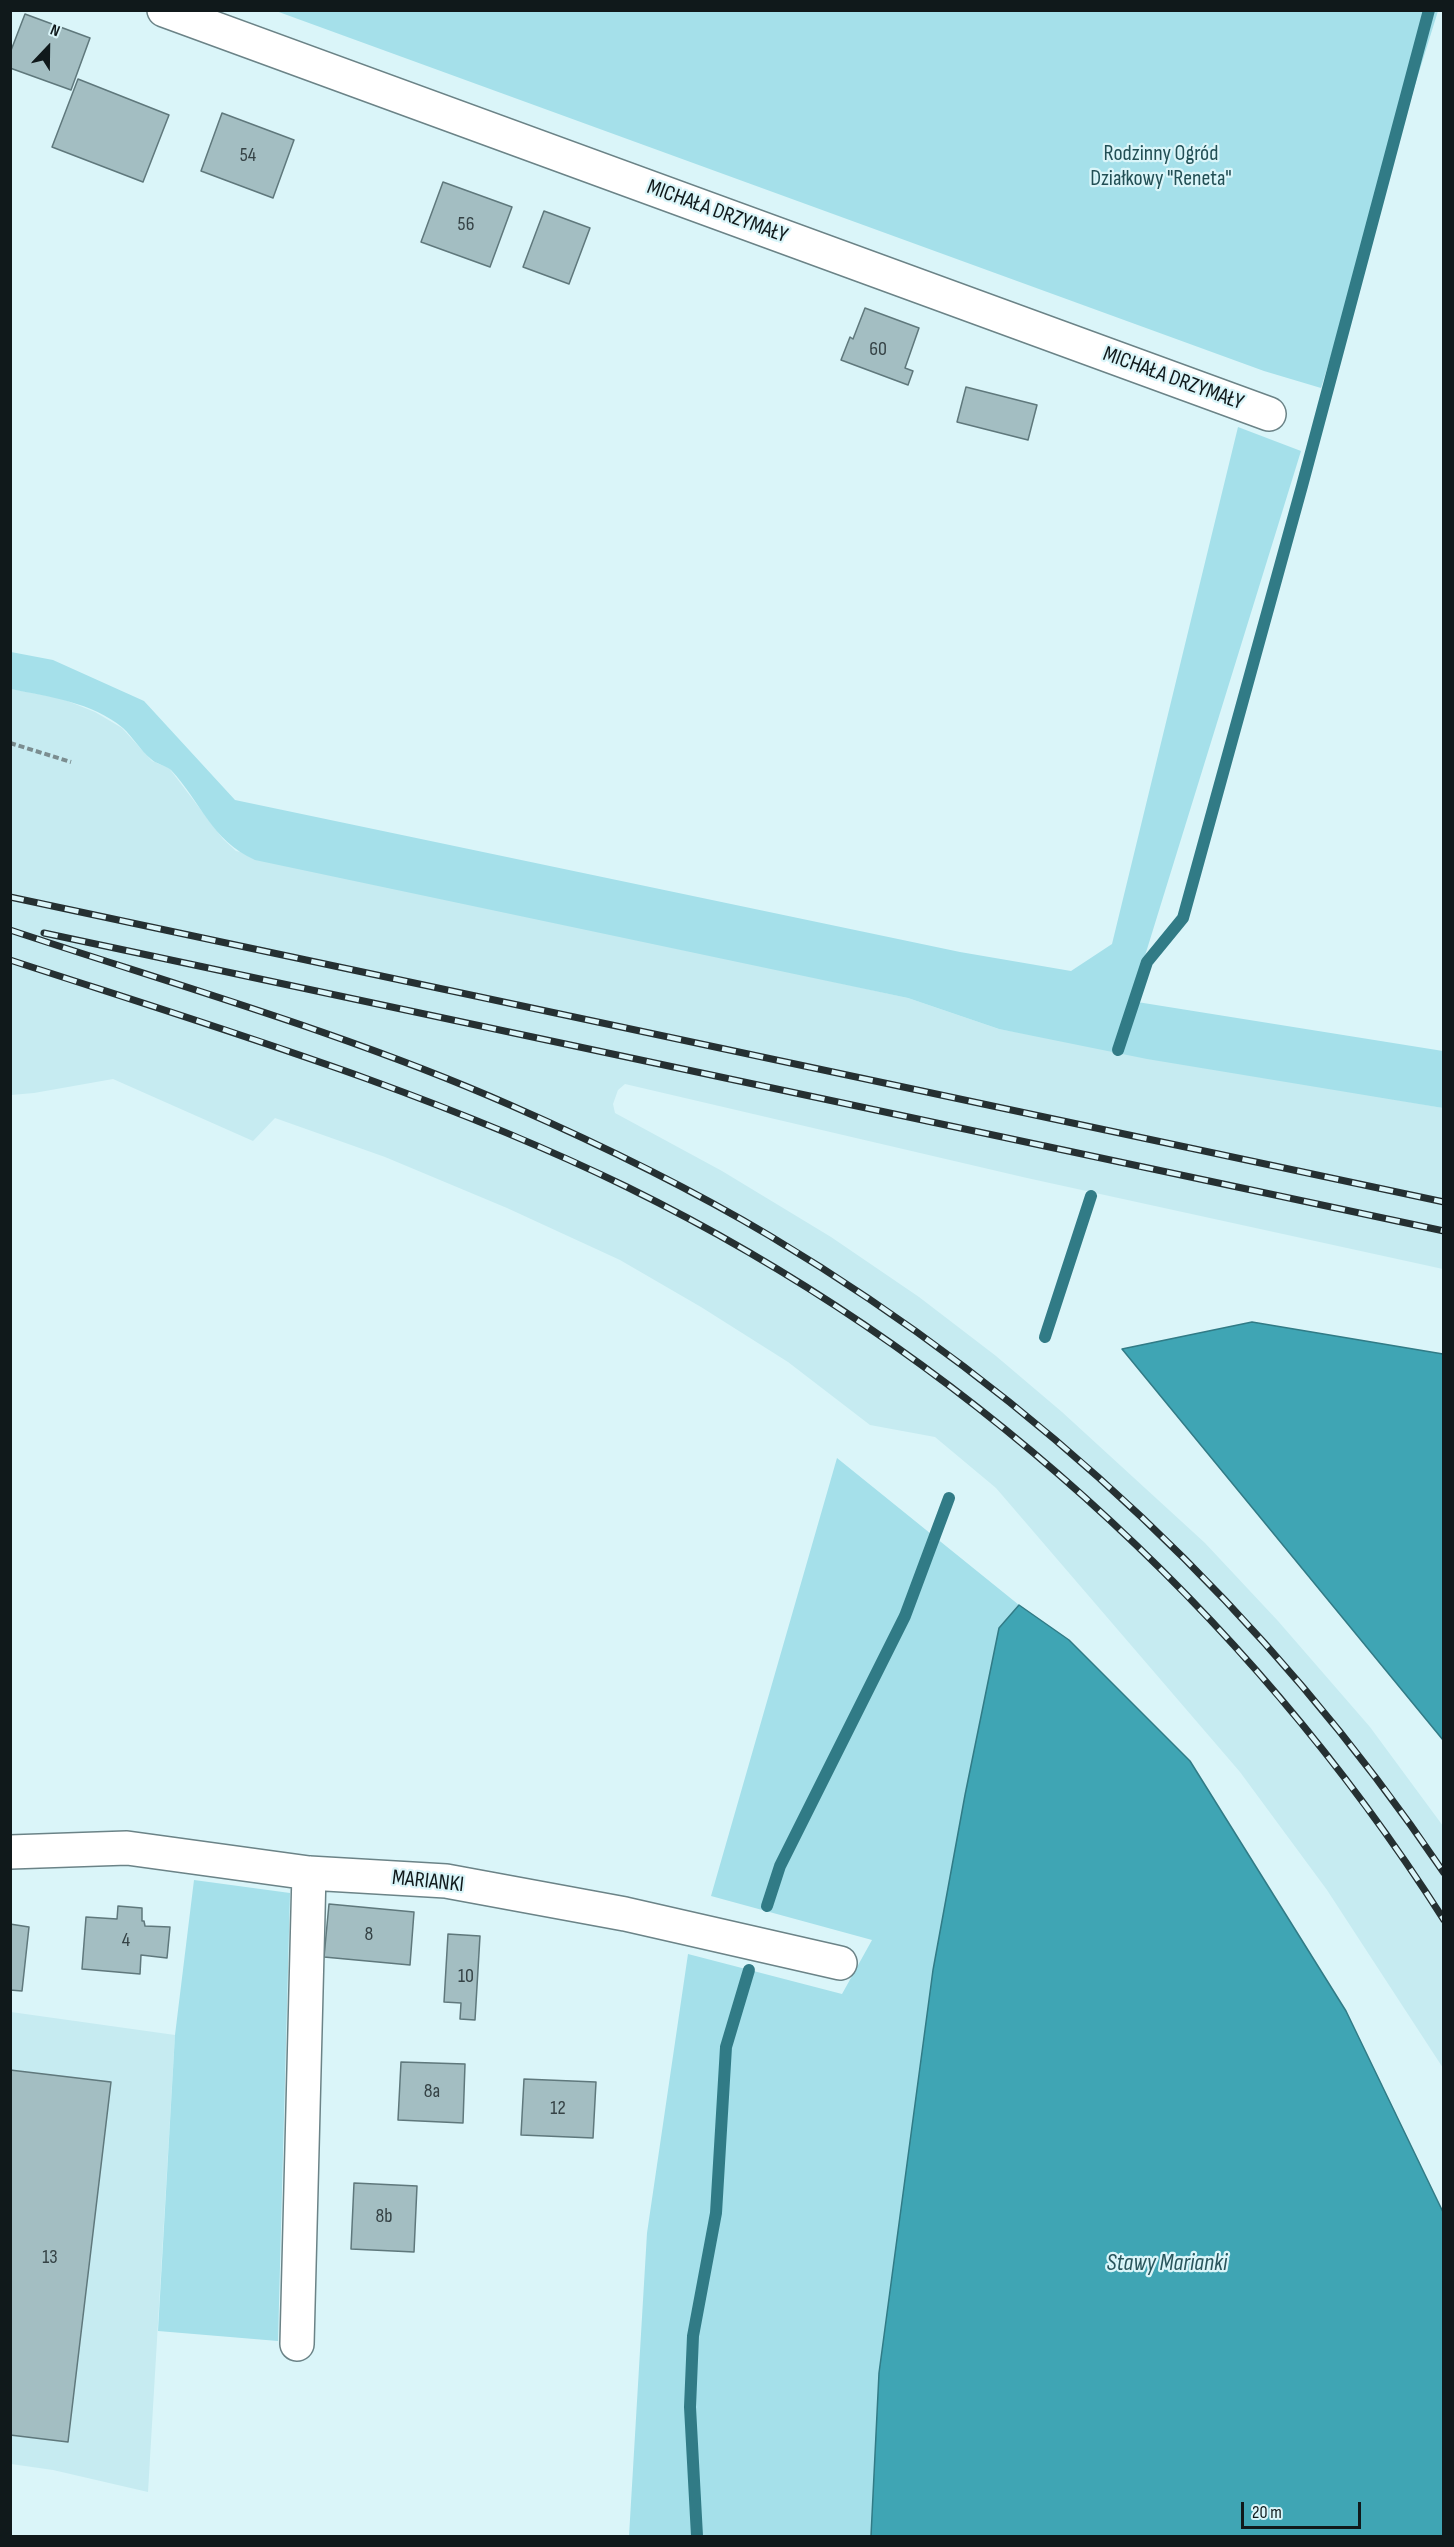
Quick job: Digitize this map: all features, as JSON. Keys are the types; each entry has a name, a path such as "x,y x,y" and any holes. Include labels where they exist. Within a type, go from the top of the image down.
{"street":[{"name":"MICHAŁA DRZYMAŁY","path":"164,10 1269,414"},
{"name":"MARIANKI","path":"10,1852 127,1848 309,1872 446,1881 625,1914 840,1963"},
{"path":"297,2344 309,1872"}],"path":[{"path":"10,743 71,762"}],"shaded area":[{"path":"11,689 60,698 95,712 122,728 152,761 169,768 223,839 236,851 908,998 999,1029 1443,1108 1443,1269 1027,1178 625,1084 618,1090 613,1104 615,1113 722,1171 831,1237 919,1297 996,1356 1062,1412 1205,1543 1278,1621 1370,1727 1443,1826 1443,2068 1327,1890 1240,1772 996,1488 935,1437 870,1425 788,1362 701,1307 620,1260 507,1208 385,1157 275,1118 253,1141 113,1079 11,1095"},
{"path":"11,2012 175,2035 148,2492 53,2470 11,2464"}],"green space":[{"name":"Rodzinny Ogród Działkowy \"Reneta\"","path":"276,11 1438,11 1321,388 1264,371"},
{"path":"1238,427 1301,451 1131,1001 1443,1051 1443,1108 1147,1059 999,1029 908,998 255,860 228,842 208,820 171,770 151,759 123,728 111,719 84,706 11,689 11,652 53,660 144,701 235,800 960,952 1071,971 1112,944"},
{"path":"837,1458 1019,1605 999,1628 965,1795 879,2373 871,2536 629,2536 647,2233 688,1954 842,1994 872,1940 711,1896"},
{"path":"194,1880 290,1893 278,2341 158,2331 175,2035"}],"water":[{"path":"1252,1322 1443,1354 1443,1740 1122,1349"},
{"name":"Stawy Marianki","path":"1019,1605 1069,1640 1190,1761 1346,2011 1443,2212 1443,2536 871,2536 879,2373 933,1970 999,1628"}],"building":[{"path":"25,14 90,38 71,90 10,68 10,53"},
{"path":"78,79 169,115 143,182 52,147"},
{"path":"222,113 294,140 273,198 201,171"},
{"path":"443,182 512,207 490,267 421,242"},
{"path":"544,211 590,228 569,284 523,267"},
{"path":"865,308 919,328 905,368 913,371 908,385 841,360 850,337 853,339"},
{"path":"966,387 1037,405 1028,440 957,422"},
{"path":"329,1904 414,1912 410,1965 324,1957"},
{"path":"118,1906 142,1908 142,1921 145,1926 170,1927 167,1958 141,1955 140,1974 82,1969 86,1917 117,1919"},
{"path":"10,1924 29,1927 22,1991 10,1990"},
{"path":"448,1934 480,1936 475,2020 460,2019 461,2003 444,2002"},
{"path":"401,2062 465,2064 463,2123 398,2120"},
{"path":"10,2070 111,2082 68,2442 10,2435"},
{"path":"524,2079 596,2082 593,2138 521,2135"},
{"path":"354,2183 417,2186 414,2252 351,2249"}],"waterway":[{"path":"1118,1050 1147,962 1183,918 1302,486 1429,10"},
{"path":"1045,1337 1091,1196"},
{"path":"767,1906 780,1866 905,1616 949,1498"},
{"path":"697,2536 690,2407 693,2336 716,2213 726,2047 749,1970"}],"railway":[{"path":"10,897 1444,1202"},
{"path":"10,930 326,1033 510,1105 609,1150 706,1200 770,1236 869,1299 964,1367 1055,1440 1142,1517 1225,1600 1303,1687 1376,1778 1444,1873"},
{"path":"44,933 1444,1231"},
{"path":"10,960 323,1063 552,1152 627,1187 749,1252 866,1326 978,1408 1085,1498 1185,1594 1279,1697 1366,1806 1444,1920"}]}
